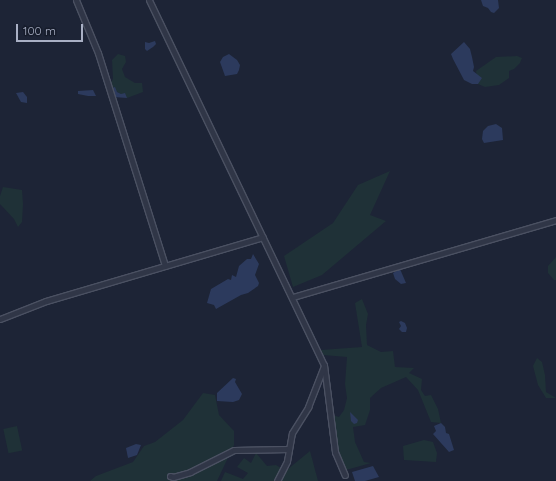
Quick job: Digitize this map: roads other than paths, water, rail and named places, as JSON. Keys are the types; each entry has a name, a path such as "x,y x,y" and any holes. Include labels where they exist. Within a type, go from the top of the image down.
{"street":[{"path":"76,0 98,53 165,266"},
{"path":"149,0 293,297 309,335 324,365 335,452 345,475"},
{"path":"293,297 556,220"},
{"path":"0,319 46,301 263,237"},
{"path":"277,481 287,461 292,433 308,407 324,365"},
{"path":"170,476 173,477 190,472 234,450 289,449"}],"water":[{"path":"481,0 498,0 499,8 494,13 491,12 488,8 483,6"},
{"path":"155,41 156,44 153,47 147,51 145,49 145,42 149,43"},
{"path":"464,42 470,49 474,67 473,71 482,78 478,84 472,84 464,80 451,54"},
{"path":"229,54 237,60 240,65 237,74 225,76 220,62 223,57"},
{"path":"115,87 117,92 121,94 125,93 127,98 114,97 110,93 112,88"},
{"path":"93,90 96,96 78,94 78,91"},
{"path":"23,92 27,97 27,103 21,102 16,93"},
{"path":"496,124 502,128 503,140 484,143 482,139 483,131 488,126"},
{"path":"253,254 259,264 255,275 259,283 258,286 248,293 241,295 216,309 214,305 207,303 211,289 228,279 231,280 232,275 236,277 239,266 247,259 251,259"},
{"path":"400,269 406,283 401,284 395,279 393,273"},
{"path":"401,321 405,323 407,328 406,332 402,332 399,329 401,326 399,322"},
{"path":"233,378 236,379 235,382 242,394 239,400 233,402 217,401 217,393"},
{"path":"350,412 358,420 357,423 354,424 351,421"},
{"path":"441,423 445,427 446,433 449,434 454,450 449,452 433,434 436,431 434,426"},
{"path":"136,444 141,445 137,455 128,458 126,448"},
{"path":"373,466 379,477 365,481 355,481 352,472"}]}
